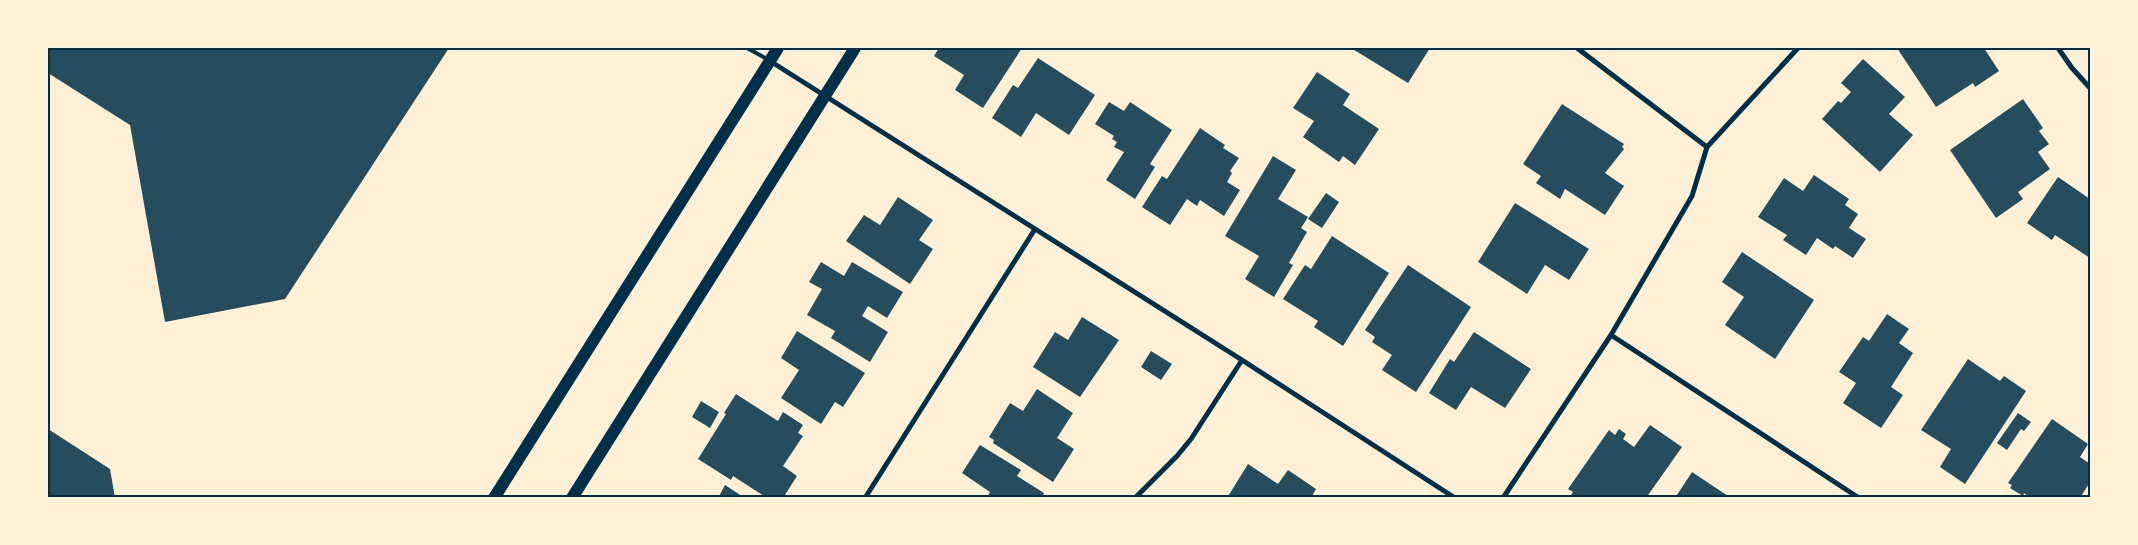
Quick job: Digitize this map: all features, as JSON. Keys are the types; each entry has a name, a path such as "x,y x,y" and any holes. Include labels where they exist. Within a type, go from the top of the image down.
{"main road":[{"path":"494,498 778,48"},
{"path":"572,498 854,48"}],"street":[{"path":"1577,48 1707,147"},
{"path":"1503,498 1611,335 1692,196 1707,147 1798,48"},
{"path":"2058,48 2072,68 2090,88"},
{"path":"770,61 825,94 1242,360 1455,498"},
{"path":"865,498 1035,229"},
{"path":"1611,335 1859,498"},
{"path":"1135,498 1177,456 1191,439 1242,360"}],"lane":[{"path":"747,48 770,61"}],"building":[{"path":"48,48 449,48 285,299 165,322 130,125 48,73"},
{"path":"939,48 1022,48 983,108 955,90 964,75 934,56"},
{"path":"1351,48 1430,48 1408,83"},
{"path":"1897,48 1984,48 1999,71 1975,87 1973,83 1936,107"},
{"path":"1038,58 1095,95 1069,135 1036,113 1021,137 992,118 1013,85 1018,88"},
{"path":"1863,59 1905,97 1889,114 1913,135 1880,172 1822,119 1838,101 1841,103 1851,92 1841,83"},
{"path":"1317,72 1350,94 1343,105 1379,129 1355,165 1343,156 1339,162 1303,137 1314,121 1293,108"},
{"path":"2023,99 2043,128 2039,131 2049,144 2038,152 2050,169 2018,192 2023,199 1996,218 1950,150"},
{"path":"1109,102 1124,111 1130,102 1172,130 1150,164 1155,167 1135,199 1106,180 1124,152 1114,147 1117,142 1112,139 1114,136 1095,124"},
{"path":"1562,104 1624,144 1622,147 1624,149 1605,173 1624,186 1605,215 1565,189 1560,199 1536,183 1541,176 1523,164"},
{"path":"1200,128 1225,145 1223,148 1239,158 1230,171 1232,173 1227,182 1240,190 1224,216 1200,200 1197,206 1187,199 1170,225 1142,207 1162,176 1167,179"},
{"path":"1273,156 1296,170 1278,199 1308,217 1301,228 1307,232 1289,263 1293,265 1274,297 1245,279 1259,256 1225,236"},
{"path":"1814,175 1849,199 1845,205 1858,214 1849,228 1866,239 1853,258 1835,246 1833,249 1817,238 1806,255 1783,240 1787,235 1758,217 1784,178 1803,191"},
{"path":"2058,177 2090,199 2090,258 2055,235 2052,240 2027,223"},
{"path":"1326,193 1339,202 1322,228 1308,219"},
{"path":"898,197 933,220 919,240 933,249 910,284 846,241 864,215 880,225"},
{"path":"1515,203 1589,249 1569,280 1545,265 1527,294 1478,262"},
{"path":"1332,236 1389,273 1343,346 1314,327 1318,321 1283,299 1305,265 1311,269"},
{"path":"1742,252 1814,300 1775,359 1725,325 1744,297 1722,282"},
{"path":"821,262 844,276 852,262 903,292 887,318 868,306 862,316 888,332 870,362 831,338 835,331 807,315 822,289 809,282"},
{"path":"1408,265 1471,307 1416,392 1382,370 1392,355 1372,342 1375,337 1365,330"},
{"path":"1887,314 1909,329 1899,343 1913,353 1891,387 1903,395 1881,428 1843,403 1856,383 1839,372 1863,337 1869,341"},
{"path":"1082,317 1119,340 1080,397 1033,367 1055,332 1068,340"},
{"path":"797,331 865,373 843,407 835,402 821,424 781,398 799,370 781,358"},
{"path":"1474,332 1531,369 1505,408 1471,387 1456,410 1429,393 1450,359 1454,362"},
{"path":"1151,351 1172,364 1161,380 1141,367"},
{"path":"1968,359 2000,381 2004,376 2026,391 1965,484 1940,467 1951,449 1921,430"},
{"path":"1037,389 1073,413 1057,438 1074,449 1053,482 993,443 994,440 989,437 1010,403 1023,411"},
{"path":"736,394 778,421 783,412 803,425 798,433 803,436 783,466 797,476 783,498 767,498 733,476 731,480 698,459"},
{"path":"701,401 719,412 710,428 692,417"},
{"path":"2018,413 2031,422 2024,431 2021,429 2007,450 1997,443"},
{"path":"2052,419 2088,444 2080,457 2090,464 2090,482 2080,498 2030,498 2024,493 2023,496 2010,488 2012,485 2008,483"},
{"path":"1650,425 1682,447 1646,498 1574,498 1571,495 1573,492 1568,489 1609,430 1615,435 1619,429 1626,434 1623,439 1634,447"},
{"path":"48,429 110,469 115,498 48,498"},
{"path":"980,445 1021,470 1017,476 1044,493 1042,498 987,498 990,492 962,473"},
{"path":"1248,464 1278,484 1288,470 1316,489 1311,498 1227,498"},
{"path":"1692,472 1731,498 1675,498"},
{"path":"725,485 745,498 718,498"}]}
